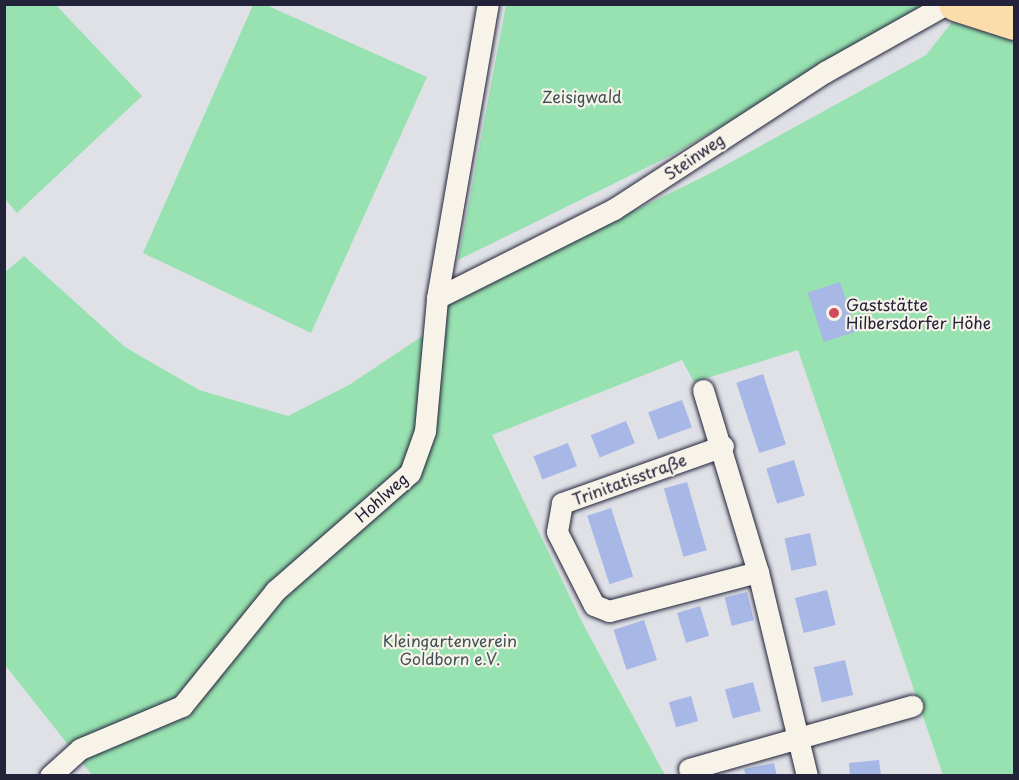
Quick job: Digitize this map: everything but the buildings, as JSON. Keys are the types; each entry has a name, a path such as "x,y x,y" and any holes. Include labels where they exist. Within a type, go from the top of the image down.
{"main road":[{"path":"955,4 1014,23"}],"street":[{"name":"Hohlweg","path":"50,776 80,749 182,706 275,591 410,473 425,431 437,298 489,4"},
{"name":"Steinweg","path":"437,298 632,198 825,72 946,4"},
{"path":"703,390 723,446 758,572 801,735 807,776"},
{"name":"Trinitatisstraße","path":"723,446 562,503 557,532 594,605 609,611 758,572"},
{"path":"689,769 801,735 912,706"}],"green space":[{"path":"5,4 56,5 142,96 17,213 5,199"},
{"path":"253,5 266,5 427,77 311,333 143,253"},
{"name":"Zeisigwald","path":"506,5 930,5 672,155 458,260"},
{"name":"Kleingartenverein Goldborn e.V.","path":"952,22 1014,41 1014,775 943,775 798,350 694,382 682,360 492,435 583,624 665,775 92,775 5,665 4,273 24,256 125,347 199,390 288,416 349,385 424,335 418,432 429,454 442,305 711,173 926,55"}],"place":[{"name":"Gaststätte Hilbersdorfer Höhe","path":"834,313"}]}
